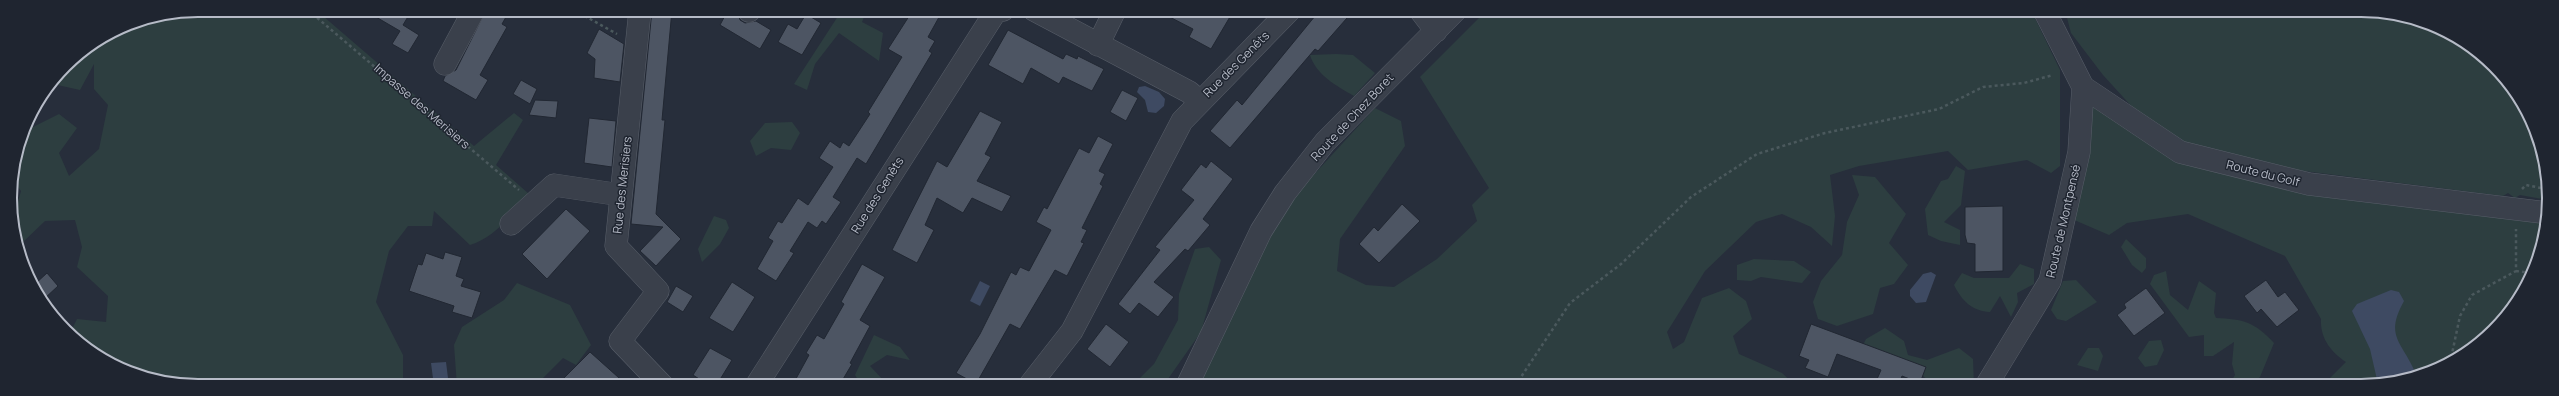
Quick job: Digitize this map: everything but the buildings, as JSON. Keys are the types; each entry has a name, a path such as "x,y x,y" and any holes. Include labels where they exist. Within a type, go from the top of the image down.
{"street":[{"path":"445,64 470,17"},
{"name":"Rue des Merisiers","path":"639,17 616,246 658,292 620,341 656,379"},
{"name":"Rue des Genêts","path":"760,379 993,17"},
{"name":"Rue des Genêts","path":"1047,17 1189,92 1200,101"},
{"path":"1098,45 1112,17"},
{"name":"Rue des Genêts","path":"1034,379 1072,331 1182,121 1283,17"},
{"path":"1425,17 1436,31"},
{"name":"Route de Chez Boret","path":"1190,379 1261,231 1285,192 1325,142 1449,17"},
{"name":"Route du Golf","path":"2048,17 2083,86 2180,152 2308,184 2518,200 2542,210"},
{"name":"Route de Montpensé","path":"1990,379 2050,281 2079,152 2083,86"},
{"path":"511,224 554,185 621,195"}],"path":[{"name":"Impasse des Merisiers","path":"316,17 534,203"},
{"path":"586,17 636,45"},
{"path":"1520,379 1570,303 1621,264 1690,197 1757,154 1825,133 1939,109 1983,87 2024,83 2058,74 2069,60"},
{"path":"2516,271 2518,200 2526,185 2542,188"},
{"path":"2452,355 2460,316 2472,295 2516,271 2526,272"}],"shaded area":[{"path":"186,17 324,17 474,146 514,113 523,120 496,165 529,194 517,209 495,231 470,245 434,211 432,226 408,226 389,251 376,302 403,355 403,379 186,379 163,376 129,365 107,355 88,342 72,328 77,319 106,322 108,296 77,267 82,247 75,220 45,221 22,243 17,210 21,191 17,186 23,151 32,128 59,114 77,128 59,153 69,176 99,149 108,105 94,89 94,64 80,90 57,85 70,70 88,54 107,41 151,23"},
{"path":"837,17 864,17 862,22 883,33 879,61 839,33 815,64 807,90 794,84"},
{"path":"1480,17 2034,17 2060,70 2060,166 2051,173 2027,160 1968,170 1948,151 1859,166 1830,175 1835,216 1832,246 1811,227 1782,214 1756,222 1705,271 1667,332 1673,349 1684,342 1702,298 1729,288 1746,301 1752,319 1733,336 1739,354 1782,373 1788,379 1201,379 1250,269 1297,193 1375,108 1401,121 1405,146 1340,239 1337,271 1366,285 1394,287 1437,259 1477,221 1472,205 1489,188 1420,77"},
{"path":"2067,17 2373,17 2408,23 2452,41 2471,54 2489,70 2505,88 2523,118 2536,151 2542,186 2542,199 2520,195 2515,198 2508,193 2503,196 2280,168 2179,141 2134,109 2103,75 2071,33"},
{"path":"1310,55 1353,55 1375,73 1354,96 1334,84 1322,74 1313,62"},
{"path":"2083,87 2180,152 2542,212 2536,245 2523,278 2505,308 2489,326 2471,342 2452,355 2408,373 2373,379 2329,379 2346,362 2331,349 2328,344 2322,332 2321,319 2285,256 2188,214 2127,223 2109,235 2065,216"},
{"path":"792,122 800,133 791,150 771,148 756,156 750,141 765,123"},
{"path":"1956,166 1965,171 1961,205 1944,222 1960,230 1960,245 1941,241 1928,235 1925,209 1941,181 1948,179"},
{"path":"1852,175 1875,177 1906,214 1889,243 1908,265 1894,284 1880,288 1873,314 1837,326 1818,319 1813,302 1821,281 1842,255 1847,222 1859,195"},
{"path":"714,216 726,220 729,228 720,244 702,262 698,249"},
{"path":"2126,239 2146,258 2146,268 2142,273 2132,265 2121,247"},
{"path":"1209,247 1221,260 1201,332 1168,379 1139,379 1154,364 1178,320 1179,294 1195,249"},
{"path":"1754,259 1794,261 1811,272 1802,283 1761,277 1751,281 1737,280 1737,265"},
{"path":"2020,264 2034,269 2034,284 2017,293 2018,302 2011,317 2000,296 1990,312 1978,310 1968,304 1960,296 1954,285 1962,273 1974,278 2009,278"},
{"path":"2166,271 2170,295 2188,310 2199,281 2216,293 2214,313 2216,318 2234,319 2248,323 2261,330 2274,343 2260,377 2258,379 2232,379 2235,375 2232,364 2234,342 2213,356 2204,356 2204,335 2189,337 2150,284 2154,275"},
{"path":"2076,280 2097,302 2066,321 2057,319 2051,310 2063,281"},
{"path":"517,283 570,305 591,345 576,365 563,358 542,379 456,379 454,345 462,327 504,300"},
{"path":"1885,328 1904,341 1908,355 1927,360 1959,348 1973,359 1974,379 1927,379 1910,366 1891,357 1862,347 1866,339"},
{"path":"874,335 900,347 910,360 887,355 870,366 882,379 858,379 855,375"},
{"path":"2161,340 2164,350 2157,365 2145,367 2138,358 2149,341"},
{"path":"2088,348 2099,348 2103,356 2098,371 2077,365"}],"water":[{"path":"1145,86 1159,92 1165,99 1164,106 1156,113 1148,112 1145,100 1137,92 1139,87"},
{"path":"1931,272 1936,275 1926,302 1916,303 1910,296 1910,290 1923,274"},
{"path":"980,281 990,286 980,306 970,301"},
{"path":"2391,290 2399,292 2404,301 2395,323 2395,331 2397,339 2414,371 2396,376 2377,378 2370,349 2352,311 2357,304"},
{"path":"446,362 448,379 433,379 431,363"}]}
